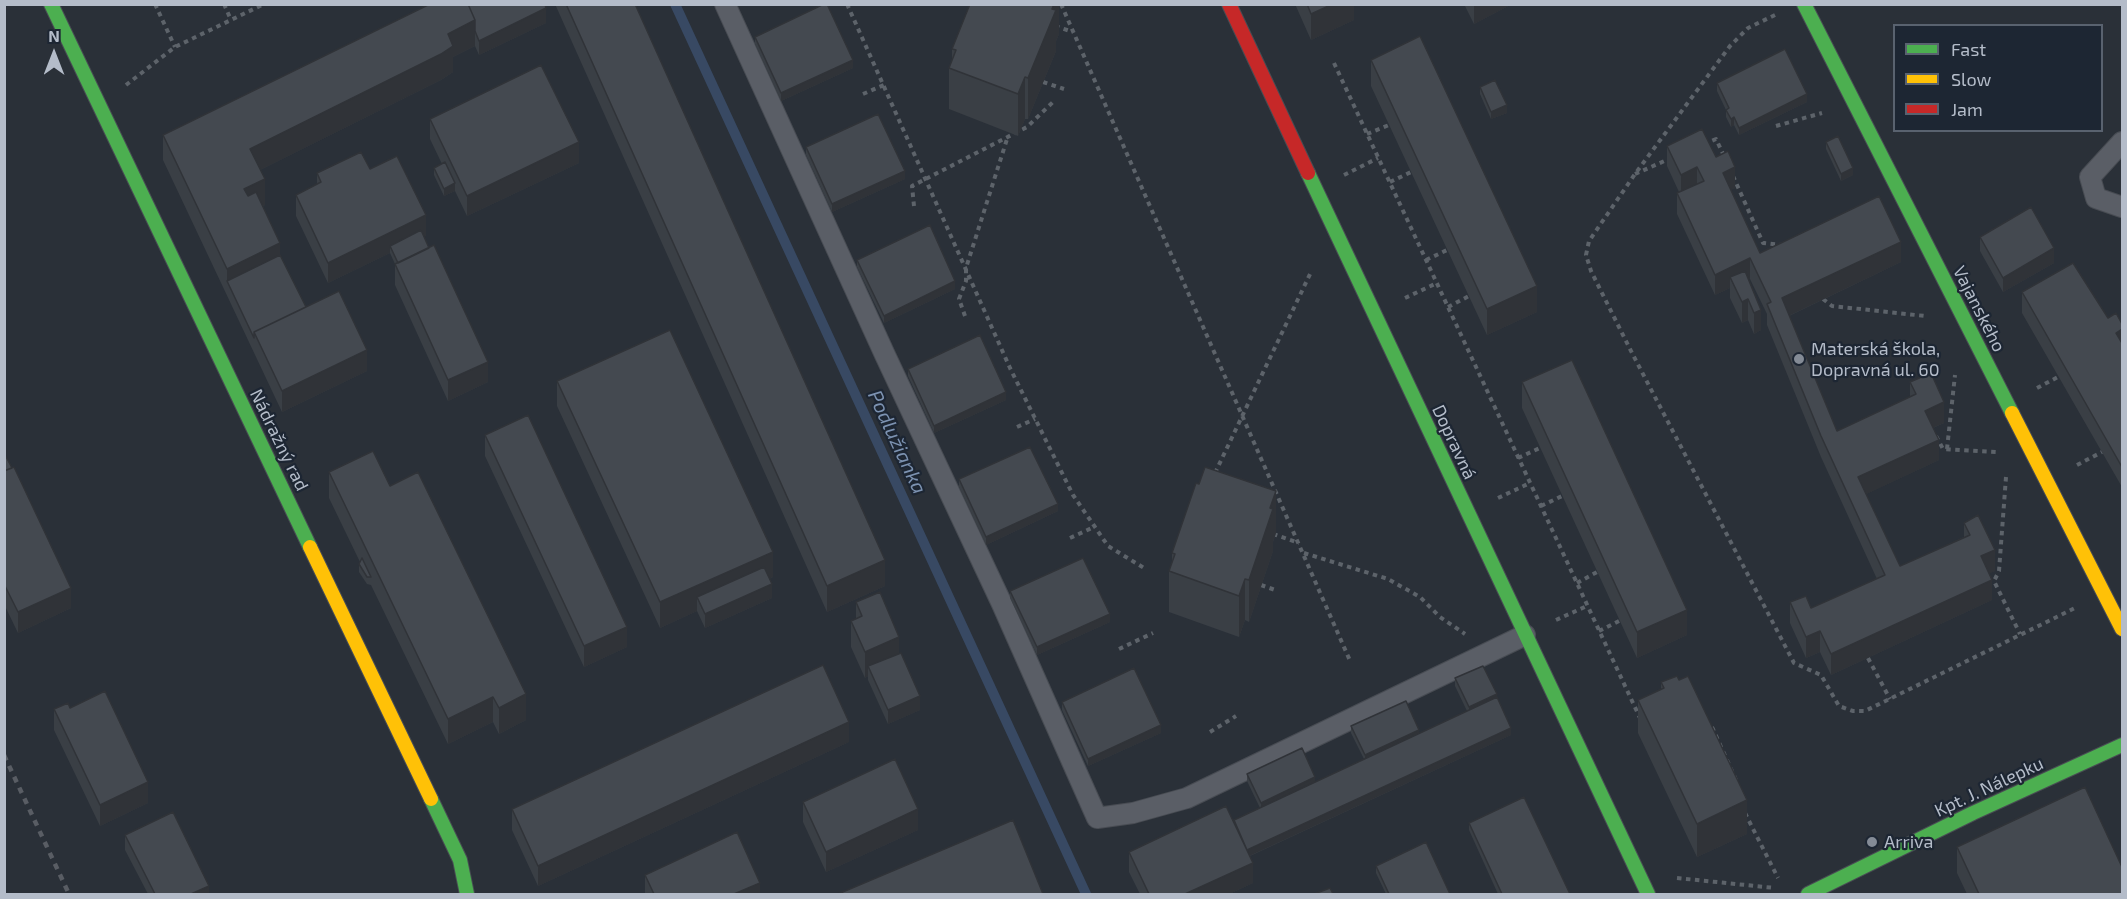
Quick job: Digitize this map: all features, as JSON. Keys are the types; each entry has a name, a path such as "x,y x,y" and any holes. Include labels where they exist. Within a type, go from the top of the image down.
{"street":[{"name":"Nádražný rad","path":"51,4 460,860 467,894"},
{"name":"Dopravná","path":"1228,4 1648,894"},
{"name":"Vajanského","path":"1804,4 2122,629"},
{"name":"Kpt. J. Nálepku","path":"1808,894 1973,813 2122,745"}],"lane":[{"path":"725,4 885,355 1002,604 1097,818 1133,813 1187,798 1525,635"},
{"path":"2122,142 2090,177 2096,198 2122,207"}],"path":[{"path":"155,4 175,47"},
{"path":"224,4 231,20"},
{"path":"121,89 175,47 264,4"},
{"path":"848,4 1035,419 1073,495 1108,546 1144,568"},
{"path":"1060,4 1304,552 1351,663"},
{"path":"1785,10 1749,27 1730,46 1635,174 1590,240 1586,255 1591,271 1794,663 1821,675 1839,706 1854,711 1865,711 2104,593"},
{"path":"1053,24 1073,33"},
{"path":"1334,63 1642,723"},
{"path":"1043,82 1064,89"},
{"path":"862,94 884,85"},
{"path":"914,206 912,186 1027,127 1053,102"},
{"path":"1776,126 1831,111"},
{"path":"1367,134 1389,125"},
{"path":"965,316 959,299 966,281 966,268 1008,136"},
{"path":"1696,148 1716,139 1726,159"},
{"path":"1635,174 1676,156"},
{"path":"1730,170 1763,243 1792,247"},
{"path":"1389,182 1411,172"},
{"path":"1426,260 1447,250"},
{"path":"1213,478 1311,272"},
{"path":"1448,307 1468,296"},
{"path":"1823,299 1832,306 1926,317"},
{"path":"1947,449 1956,367"},
{"path":"2042,385 2058,377"},
{"path":"1017,427 1035,419"},
{"path":"1934,432 1943,448 1998,452"},
{"path":"1518,458 1540,448"},
{"path":"2088,460 2102,452"},
{"path":"2007,476 1999,571 1994,581 2020,634"},
{"path":"1541,506 1562,496"},
{"path":"1070,538 1094,526"},
{"path":"1265,531 1299,543"},
{"path":"1304,552 1388,579 1420,597 1440,617 1490,652"},
{"path":"1576,584 1597,572"},
{"path":"1261,585 1278,591"},
{"path":"1599,630 1619,621"},
{"path":"1119,649 1153,633"},
{"path":"1868,658 1890,699"},
{"path":"1210,732 1236,716"},
{"path":"1705,726 1710,723 1734,771 1737,783"},
{"path":"1730,785 1728,774 1734,771"},
{"path":"1745,811 1781,884"},
{"path":"1673,878 1775,888"}],"building":[{"path":"430,4 468,4 475,20 448,34 453,46 441,54 250,149 265,179 244,189 248,196 256,192 280,243 227,269 163,135"},
{"path":"468,4 545,4 546,8 479,41 475,31 475,20"},
{"path":"566,4 635,4 885,560 827,586"},
{"path":"827,4 853,60 781,93 755,37"},
{"path":"970,4 1054,4 1052,9 1056,10 1028,78 1025,77 1018,94 949,68 956,50 952,49"},
{"path":"1307,4 1333,4 1311,14"},
{"path":"1420,36 1537,286 1487,309 1371,60"},
{"path":"1785,49 1807,94 1739,128 1734,117 1731,119 1726,110 1729,108 1717,83"},
{"path":"541,65 579,142 467,196 430,119"},
{"path":"1495,80 1507,105 1491,112 1480,87"},
{"path":"878,114 905,171 832,204 806,147"},
{"path":"1702,129 1716,157 1728,151 1735,167 1723,173 1760,253 1879,196 1901,242 1782,298 1837,431 1916,394 1910,382 1931,373 1944,402 1925,411 1939,440 1858,477 1900,566 1970,535 1964,523 1978,515 1995,550 1981,556 1992,580 1831,654 1820,631 1806,637 1790,602 1806,596 1811,608 1885,575 1821,436 1767,304 1771,302 1750,258 1715,275 1677,193 1704,181 1697,167 1681,175 1667,146"},
{"path":"1838,136 1853,168 1841,174 1826,142"},
{"path":"361,152 370,169 397,156 426,215 328,263 296,195 321,182 317,173"},
{"path":"445,162 455,183 444,189 434,168"},
{"path":"2031,207 2054,248 2003,278 1980,237"},
{"path":"930,225 955,281 884,316 857,260"},
{"path":"421,230 429,248 398,263 390,246"},
{"path":"434,245 488,362 448,380 395,264"},
{"path":"280,255 306,307 254,332 254,338 227,281"},
{"path":"2073,263 2108,318 2116,313 2122,324 2122,329 2116,333 2122,343 2122,467 2022,292"},
{"path":"1745,271 1761,310 1754,313 1748,299 1742,302 1730,277"},
{"path":"339,291 367,350 282,391 254,332"},
{"path":"670,330 773,552 660,602 557,381"},
{"path":"980,335 1006,392 934,426 908,369"},
{"path":"1572,360 1687,610 1637,632 1522,382"},
{"path":"528,415 627,627 584,646 485,435"},
{"path":"1030,447 1058,504 986,537 959,479"},
{"path":"373,451 390,486 418,472 526,694 499,708 493,697 448,719 329,472"},
{"path":"4,453 12,468 4,471"},
{"path":"14,467 71,588 18,612 4,584 4,471"},
{"path":"1205,467 1276,491 1270,508 1273,509 1249,580 1245,579 1239,596 1169,571 1175,554 1172,553 1196,483 1199,484"},
{"path":"362,558 371,577 367,577 359,564"},
{"path":"1083,558 1110,614 1037,647 1010,591"},
{"path":"764,567 772,584 705,614 697,597"},
{"path":"880,592 899,637 865,652 851,621 862,616 856,602"},
{"path":"901,653 920,696 888,710 868,666"},
{"path":"823,665 849,722 538,866 512,809"},
{"path":"1483,666 1497,694 1469,707 1455,678"},
{"path":"1134,668 1161,725 1088,759 1062,702"},
{"path":"1677,676 1679,680 1688,676 1747,800 1697,824 1638,700 1664,688 1661,682"},
{"path":"105,691 148,782 100,805 54,709 68,703 70,708"},
{"path":"1497,697 1511,728 1247,850 1234,820"},
{"path":"1406,701 1419,730 1365,755 1351,726"},
{"path":"1302,748 1315,777 1261,803 1247,774"},
{"path":"895,759 918,809 826,852 803,802"},
{"path":"2085,787 2122,867 2122,894 1979,894 1957,847"},
{"path":"1524,797 1570,894 1502,894 1469,823"},
{"path":"1226,806 1253,863 1185,894 1149,894 1129,852"},
{"path":"173,812 209,886 191,894 155,894 125,835"},
{"path":"1013,820 1043,894 838,894"},
{"path":"737,832 760,883 734,894 654,894 645,875"},
{"path":"1426,842 1450,894 1389,894 1376,866"},
{"path":"1330,888 1333,894 1314,894"}],"waterway":[{"name":"Podlužianka","path":"675,4 1086,894"}],"railway":[{"path":"4,755 69,894"}],"traffic: fast":[{"path":"51,4 310,547"},
{"path":"1804,4 2012,413"},
{"path":"1308,173 1648,894"},
{"path":"1808,894 1973,813 2122,745"},
{"path":"431,799 460,860 467,894"}],"traffic: slow":[{"path":"2012,413 2122,629"},
{"path":"310,547 431,799"}],"traffic: jam":[{"path":"1229,4 1308,173"}],"place":[{"name":"Materská škola, Dopravná ul. 60","path":"1799,359"},
{"name":"Arriva","path":"1872,842"}]}
